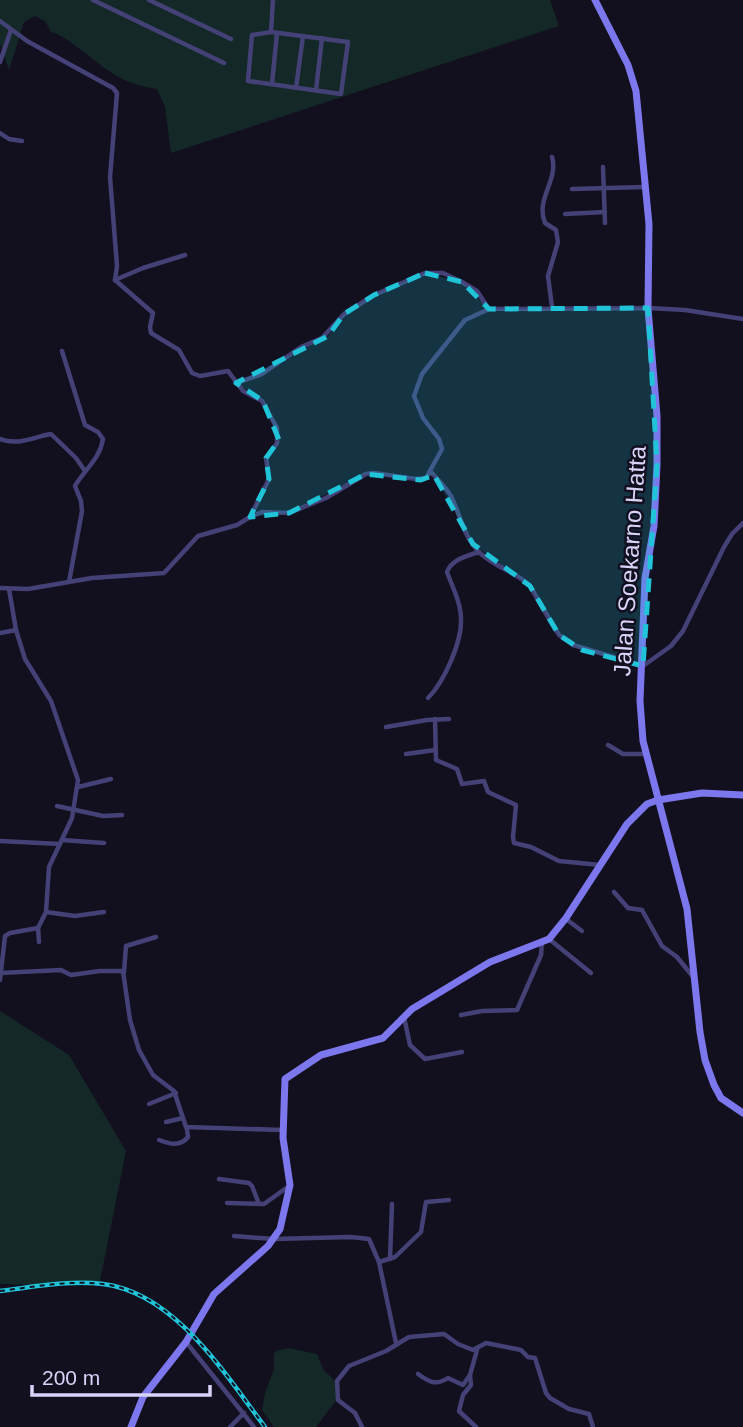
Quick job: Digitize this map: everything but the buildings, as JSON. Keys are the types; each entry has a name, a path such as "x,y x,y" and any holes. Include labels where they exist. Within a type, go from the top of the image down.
{"street":[{"path":"93,0 224,63"},
{"path":"111,9 116,0"},
{"path":"149,0 231,39"},
{"path":"271,32 273,0"},
{"name":"Jalan Soekarno Hatta","path":"595,0 628,65 636,92 649,224 648,309 657,416 657,465 654,526 645,578 640,715 645,754 673,849 687,909 705,1060 721,1098 743,1113"},
{"path":"0,21 10,30 113,88 117,93 110,177 117,267 115,280"},
{"path":"0,62 10,30"},
{"path":"271,32 348,42 341,94 248,81 252,35 271,32"},
{"path":"272,84 277,33"},
{"path":"296,88 303,36"},
{"path":"316,90 322,38"},
{"path":"0,133 9,139 22,141"},
{"path":"552,157 554,173 542,207 545,223 556,230 558,242 548,276 552,307"},
{"path":"603,167 605,223"},
{"path":"572,189 646,187"},
{"path":"565,214 605,212"},
{"path":"115,280 185,255"},
{"path":"236,383 262,374 301,347 322,338 344,314 368,298 425,273 443,273 462,282 477,291 489,309"},
{"path":"115,280 153,313 151,332 179,350 192,373 200,376 224,370 230,373 248,395 264,403 279,439 266,458 269,479 250,517"},
{"path":"0,588 28,589 110,576 164,573 198,536 237,526 262,512 289,513 326,498 366,474 374,472 421,480 426,478 442,449 414,397 429,364 465,320 489,309 552,307 685,310 743,319"},
{"path":"62,351 85,425 98,432 103,439 96,458 75,486 82,511 69,582"},
{"path":"0,439 10,443 26,442 51,434 76,458 85,471"},
{"path":"430,471 452,498 461,526 479,552 502,569 524,579 559,635 573,645 643,666 671,646 682,631 724,547 743,523"},
{"path":"428,698 435,692 446,673 461,625 448,567 452,562 479,552"},
{"path":"9,589 16,630 25,659 51,701 74,764 78,786 74,808 49,867 46,912 38,929 39,942"},
{"path":"0,633 16,630"},
{"path":"435,719 435,759 457,769 462,784 484,781 488,792 516,805 514,843 531,847 559,862 600,865"},
{"path":"386,727 449,719"},
{"path":"608,745 623,754 645,754"},
{"path":"406,754 435,750"},
{"path":"78,786 111,779"},
{"path":"131,1427 143,1397 186,1342 214,1294 274,1239 279,1229 290,1185 283,1130 285,1079 321,1055 383,1038 412,1009 490,961 545,940 566,918 634,816 647,804 702,793 743,795"},
{"path":"57,806 103,816 122,815"},
{"path":"0,841 104,843"},
{"path":"614,892 628,908 642,910 666,951 677,957 694,979"},
{"path":"46,912 75,916 104,912"},
{"path":"566,918 582,931"},
{"path":"0,980 5,936 38,929"},
{"path":"156,937 127,946 124,972 130,1020 139,1050 153,1075 176,1093 187,1129 188,1138 181,1143 159,1140"},
{"path":"545,940 591,973"},
{"path":"461,1015 482,1010 517,1010 545,940"},
{"path":"1,973 61,970 71,975 100,971 124,972"},
{"path":"404,1016 410,1045 425,1059 462,1052"},
{"path":"149,1104 176,1093"},
{"path":"166,1122 183,1118"},
{"path":"187,1129 283,1130"},
{"path":"219,1180 249,1183 259,1204"},
{"path":"227,1203 270,1202 290,1185"},
{"path":"379,1262 398,1255 421,1232 426,1202 449,1200"},
{"path":"390,1259 392,1204"},
{"path":"234,1236 274,1239 364,1238 372,1243 379,1262 396,1343"},
{"path":"362,1427 351,1409 338,1399 337,1381 349,1366 416,1335 444,1334 458,1344 477,1350"},
{"path":"186,1342 254,1427"},
{"path":"418,1374 432,1383 441,1383 448,1378 463,1385 470,1375 477,1350 486,1343 521,1350 528,1357 536,1358 546,1393 569,1409 589,1414 593,1427"},
{"path":"470,1375 471,1385 463,1395 459,1411 476,1427"},
{"path":"230,1427 244,1413"}],"highlighted area":[{"path":"425,273 462,282 489,309 648,308 657,465 643,666 582,650 559,635 530,586 473,544 434,475 421,480 366,474 289,513 250,517 269,479 266,458 279,440 263,401 236,383 328,336 344,314 374,295"}],"green space":[{"path":"0,0 550,0 559,26 171,153 165,107 157,89 126,81 110,72 68,40 51,32 45,21 35,16 24,22 9,70 0,44"},
{"path":"0,1011 69,1055 126,1151 99,1286 0,1284"},
{"path":"289,1348 317,1354 323,1369 336,1382 337,1399 316,1427 274,1427 262,1410 274,1369 274,1354"}],"railway":[{"path":"0,1291 51,1284 103,1284 129,1291 153,1303 196,1339 265,1427"}]}
